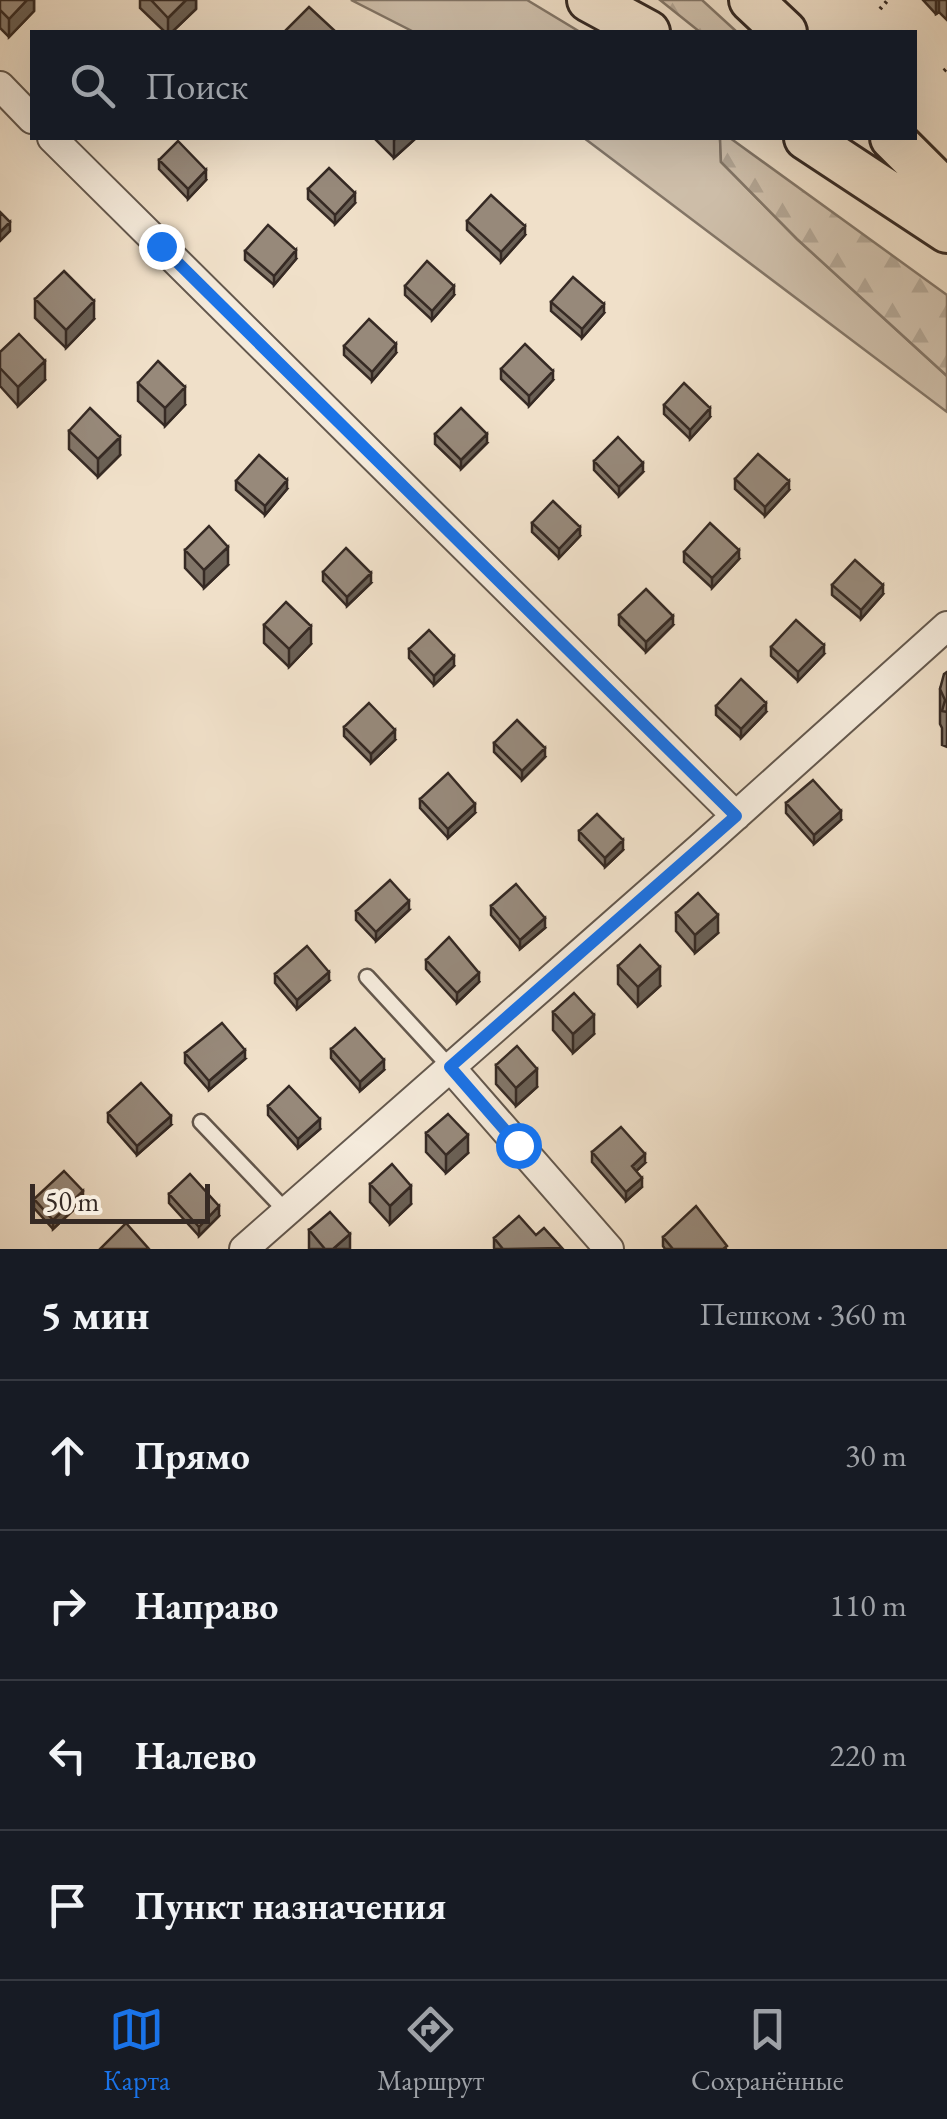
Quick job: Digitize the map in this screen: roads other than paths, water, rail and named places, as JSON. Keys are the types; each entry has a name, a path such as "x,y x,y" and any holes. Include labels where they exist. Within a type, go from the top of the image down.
{"main road":[{"path":"589,0 644,30"},
{"path":"752,0 783,30"},
{"path":"809,140 947,231"},
{"path":"894,140 947,193"}],"street":[{"path":"0,86 30,116"},
{"path":"54,140 736,816"},
{"path":"244,1249 947,626"},
{"path":"450,1067 610,1249"}],"lane":[{"path":"367,977 450,1067"},
{"path":"201,1122 286,1212"}]}
